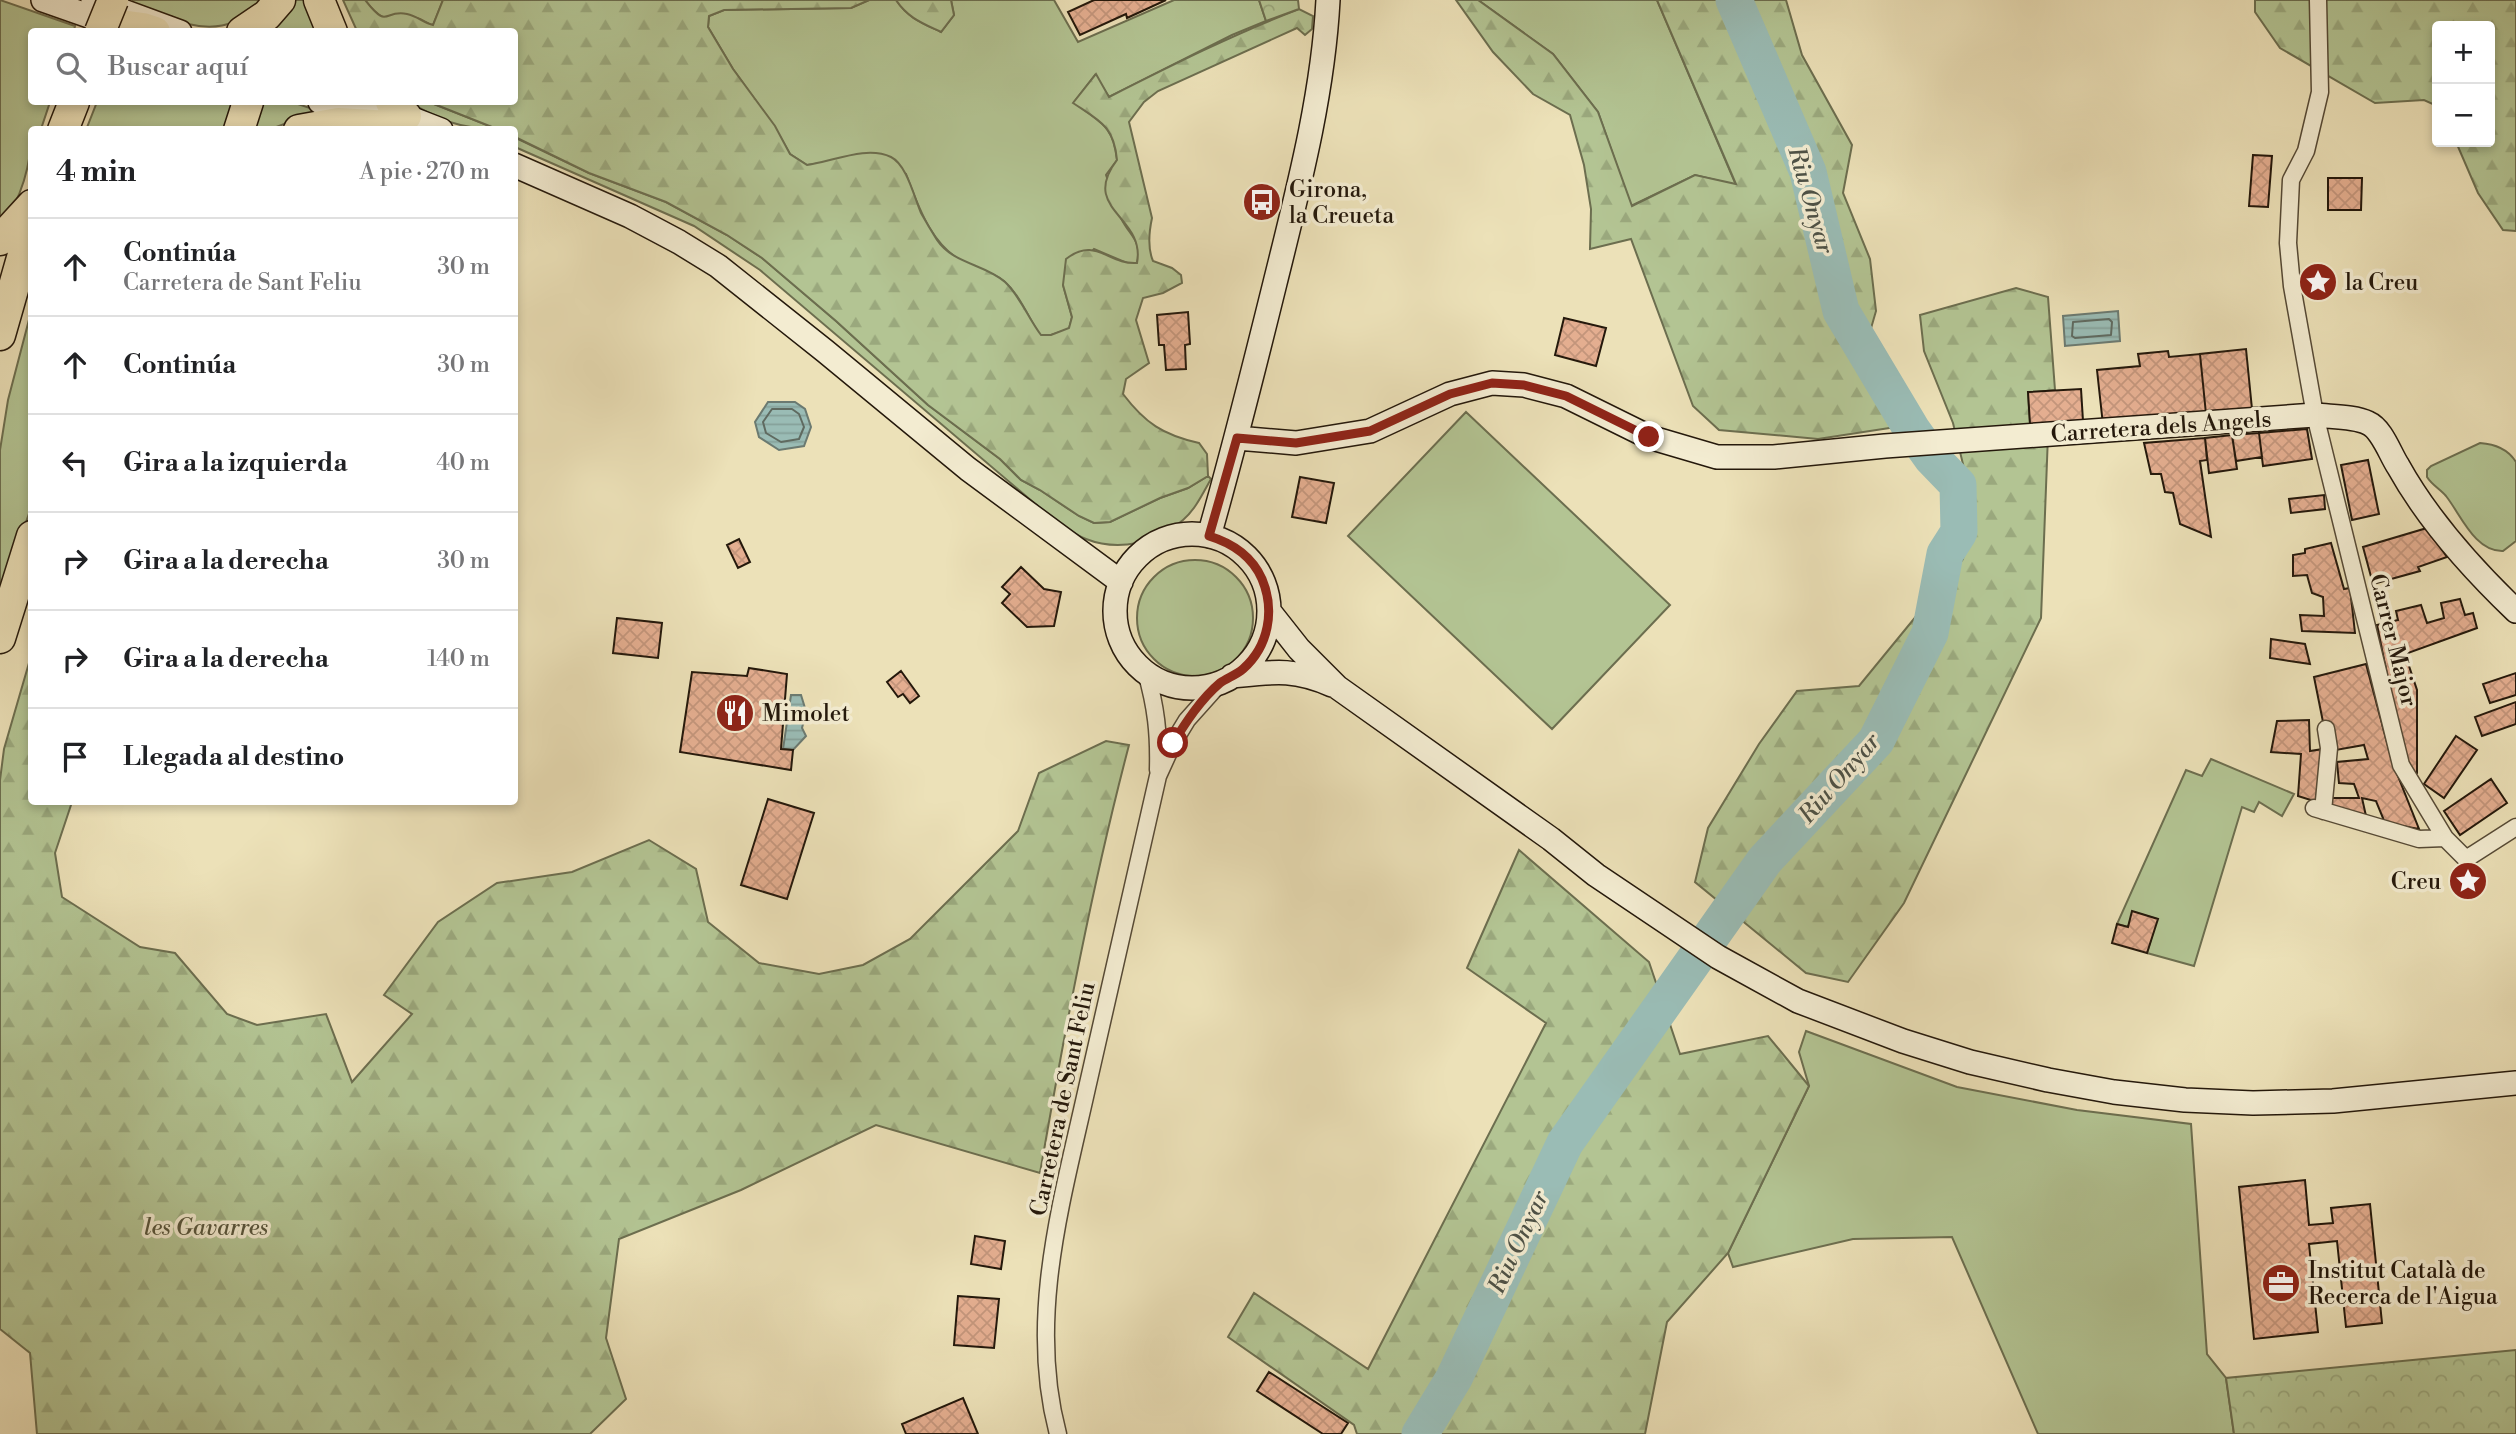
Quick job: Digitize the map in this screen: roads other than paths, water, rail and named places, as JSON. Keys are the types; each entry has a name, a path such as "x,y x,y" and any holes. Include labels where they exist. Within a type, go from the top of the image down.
{"highway":[{"path":"248,28 267,15 280,0"},
{"path":"319,0 330,28"},
{"path":"114,22 144,28"},
{"path":"65,126 73,105"},
{"path":"240,126 247,105"},
{"path":"321,126 398,118"},
{"path":"0,240 28,209"},
{"path":"0,335 28,237"},
{"path":"0,638 28,549"}],"main road":[{"path":"43,0 114,22"},
{"path":"93,0 169,28"},
{"path":"1209,536 1237,438 1290,224 1318,95 1328,0"},
{"path":"335,105 427,126"},
{"path":"374,105 398,118"},
{"path":"518,167 630,216 718,266 968,469 1121,582"},
{"name":"Carretera dels Angels","path":"1237,438 1296,443 1370,431 1450,394 1492,383 1524,385 1566,396 1649,437 1717,457 1774,457 2315,415 2360,420 2369,423 2376,430 2438,525 2516,611"},
{"path":"1226,679 1252,659 1259,649 1268,624 1265,586 1252,563 1233,546 1209,536 1185,534 1162,540 1133,562 1121,582 1116,606 1118,630 1128,653 1146,672 1169,684 1182,687 1208,686 1226,679 1283,671 1309,675 1337,687"},
{"path":"1269,611 1299,649 1337,687 1551,839 1596,875 1718,957 1777,991 1886,1035 1999,1069 2114,1092 2185,1100 2253,1103 2333,1101 2516,1083"}],"street":[{"name":"Carrer Major","path":"2318,0 2320,92 2306,151 2291,180 2288,243 2292,286 2315,415 2401,765 2445,838 2466,859 2516,827"},
{"name":"Carretera de Sant Feliu","path":"1058,1434 1049,1396 1045,1348 1044,1322 1049,1274 1084,1100 1158,776 1159,738 1156,708 1146,672"},
{"name":"Carretera de Sant Feliu","path":"1158,776 1187,720 1226,679"},
{"path":"2326,729 2329,748 2318,810 2418,839 2445,838"}],"water":[{"path":"2118,311 2120,341 2065,346 2063,316"},
{"path":"768,402 795,402 805,409 811,427 804,446 779,450 759,437 755,422"},
{"path":"791,695 801,695 805,708 811,714 802,728 806,736 793,750 783,749"}],"waterway":[{"name":"Riu Onyar","path":"1420,1434 1454,1378 1565,1143 1765,860 1876,741 1930,633 1945,554 1959,532 1958,485 1932,458 1912,430 1841,311 1808,172 1734,0"}],"place":[{"name":"Girona, la Creueta","path":"1262,202"},
{"name":"la Creu","path":"2318,282"},
{"name":"Mimolet","path":"735,713"},
{"name":"Creu","path":"2468,881"},
{"name":"Institut Català de Recerca de l'Aigua","path":"2281,1283"}],"park label":[{"name":"les Gavarres","path":"206,1227"}]}
